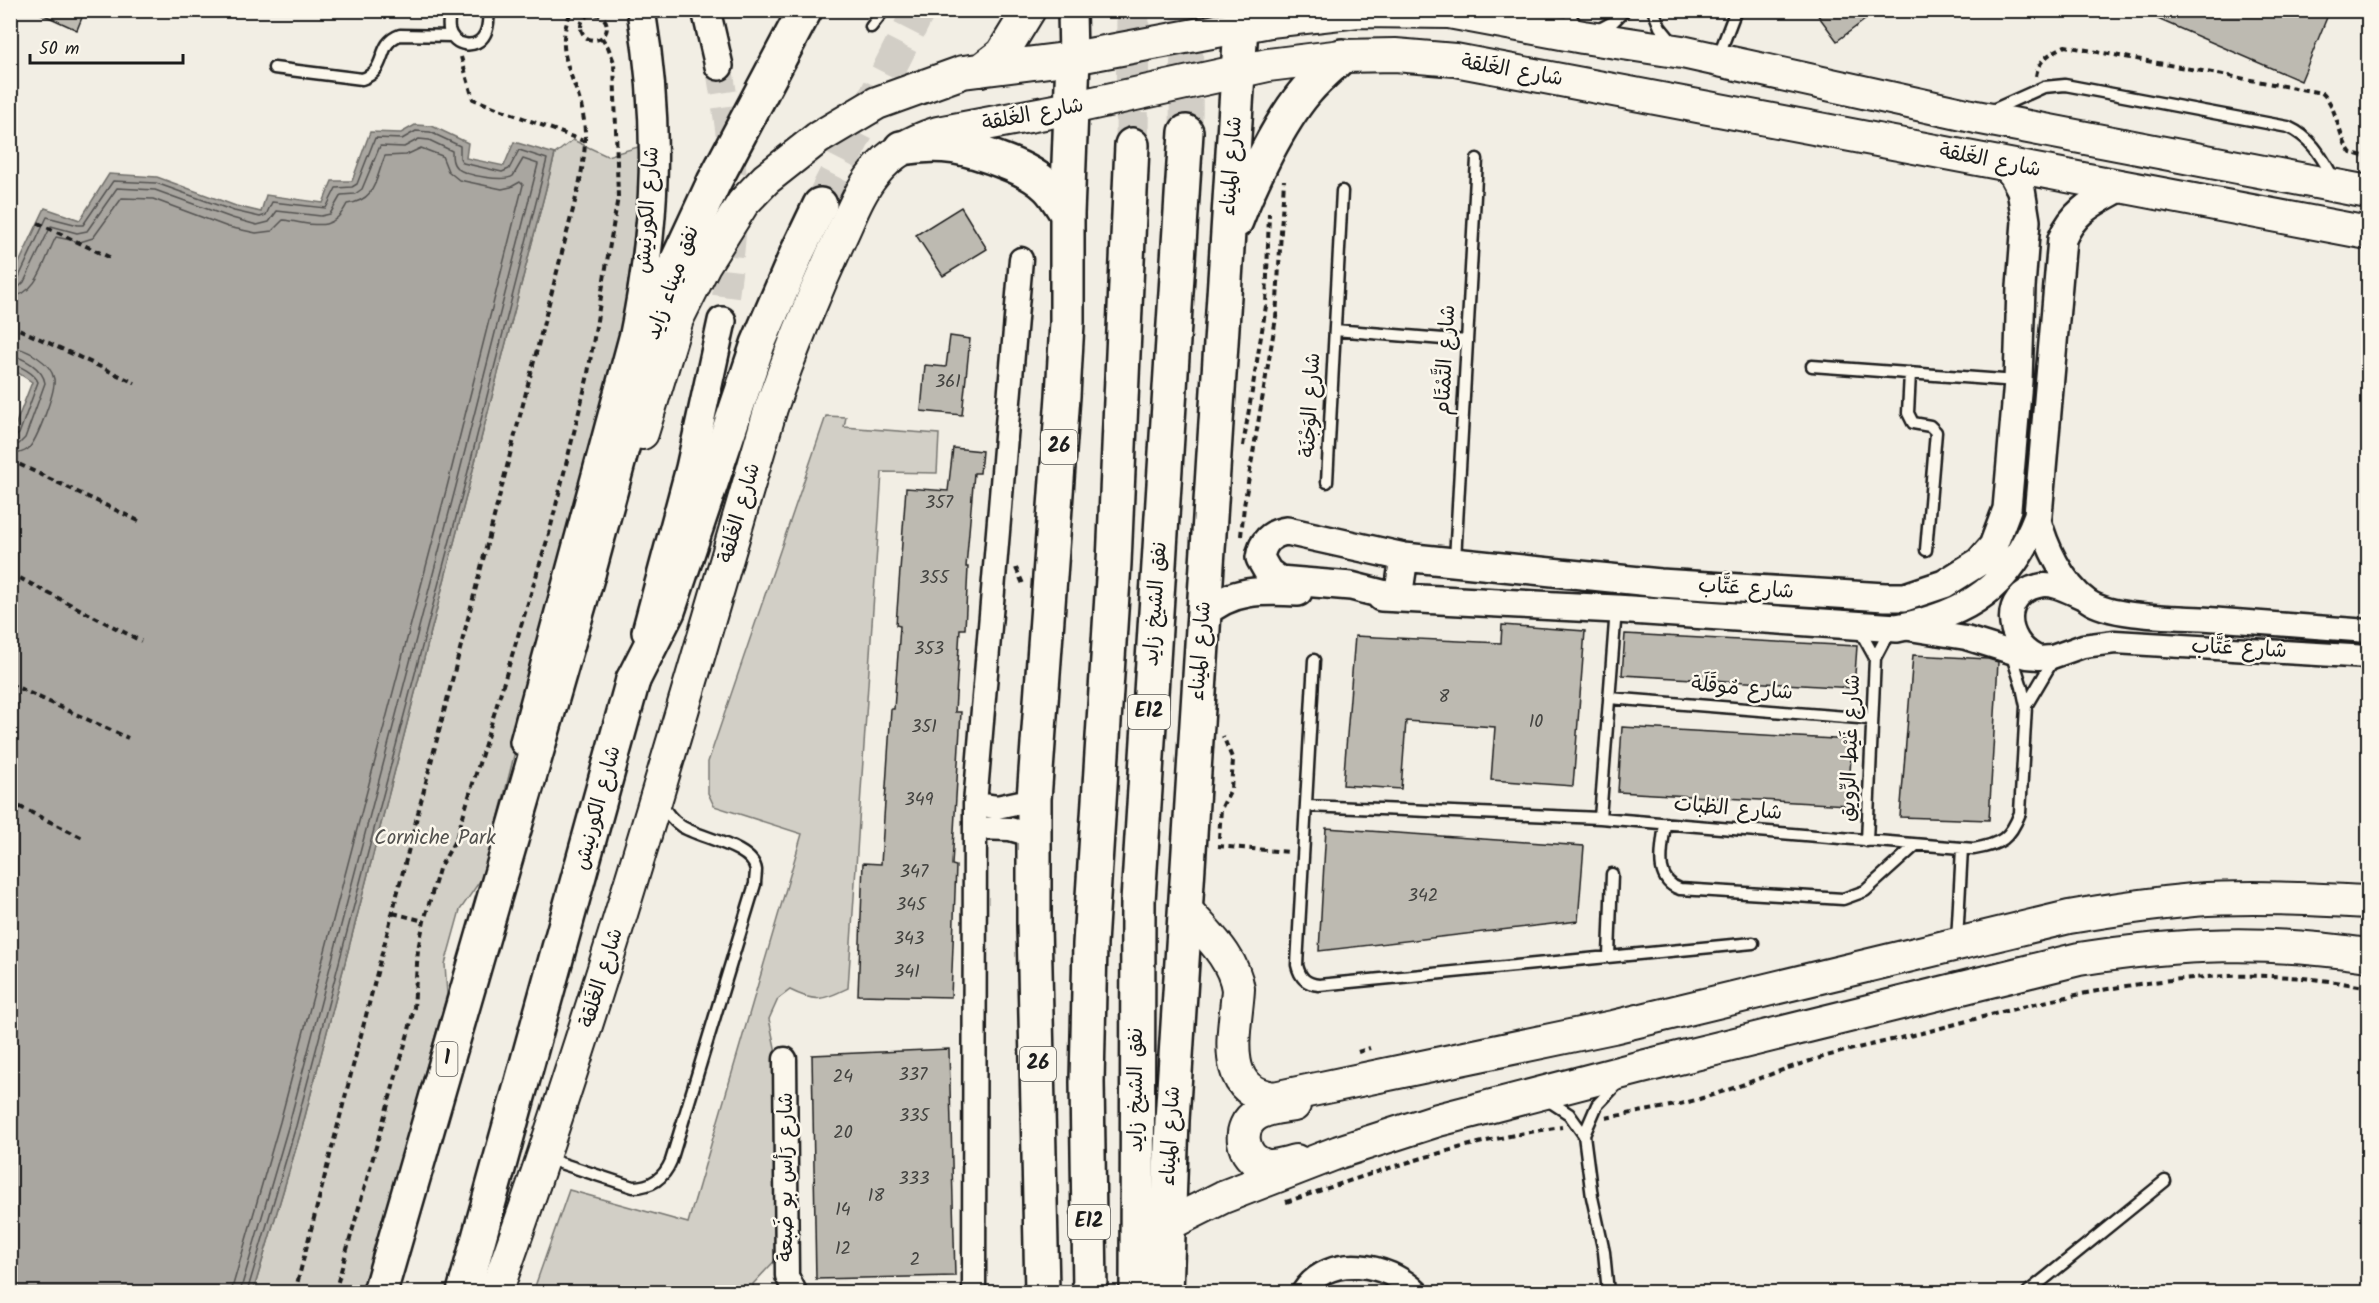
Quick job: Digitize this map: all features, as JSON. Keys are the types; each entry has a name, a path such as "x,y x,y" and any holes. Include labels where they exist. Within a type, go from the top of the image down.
{"main road":[{"name":"نفق ميناء زايد","path":"588,574 650,344 674,268 714,182 805,10"},
{"path":"981,70 1002,54 1029,10"},
{"name":"شارع الغَلقة","path":"588,574 631,471 677,319 704,265 743,203 791,158 846,120 877,103 963,72 1059,60 1252,19 1358,11 1448,11 1583,38 1682,52 1976,117 2368,192"},
{"name":"شارع الميناء","path":"1166,1293 1172,1120 1227,251 1253,68 1252,19"},
{"name":"شارع الغَلقة","path":"496,1293 544,1158 598,990 771,408 786,365 820,282 864,188 886,160 901,148 918,139 938,133 1061,110 1253,68 1342,56 1395,55 1455,60 2368,233"},
{"path":"1227,251 1252,184 1292,112 1305,92 1342,56"},
{"name":"26","path":"1042,1293 1034,799 1067,322 1067,214 1059,60"},
{"name":"نفق الشيخ زايد","path":"1137,1293 1138,901 1186,132"},
{"path":"901,148 918,145 950,145 991,156 1036,177 1048,187 1067,214"},
{"name":"E12","path":"1090,1293 1088,1082 1090,944 1114,563 1132,145"},
{"path":"633,680 668,611 758,344 820,206"},
{"name":"شارع الكورنيش","path":"381,1293 588,574"},
{"name":"شارع الكورنيش","path":"464,1293 633,680"},
{"path":"1186,910 1223,953 1233,970 1238,989 1234,1067 1244,1086 1253,1093 1274,1098 1344,1070 1613,1027 2069,918 2172,902 2256,898 2368,902"},
{"path":"1167,1225 1216,1200 1339,1152 1438,1120 1638,1068 2079,960 2134,950 2190,945 2246,944 2291,946 2368,955"},
{"path":"1956,946 1960,988"},
{"path":"1339,1152 1268,1166 1255,1161 1250,1156 1243,1137 1247,1124 1257,1114 1322,1099 1344,1070"}],"street":[{"name":"شارع الكورنيش","path":"514,826 520,764 526,733 634,334 643,289 651,220 653,152 650,66 641,10"},
{"path":"706,10 719,66"},
{"name":"26","path":"1059,60 1071,10"},
{"name":"شارع عَتَّاب","path":"1398,598 1351,586 1279,580 1268,572 1260,558 1261,551 1273,535 1287,531 1404,557 1455,563 1660,583 1868,597 1905,597 1925,592 1964,574 1993,546 2007,509 2018,381 2020,287 2026,221 2021,190 2003,163"},
{"name":"شارع عَتَّاب","path":"2121,187 2080,211 2069,224 2062,239 2038,516 2044,540 2055,561 2087,600 2096,605 2135,614 2368,631"},
{"path":"974,1293 975,804 1021,259"},
{"name":"شارع الكورنيش","path":"633,680 690,468 722,321"},
{"name":"شارع عَتَّاب","path":"1898,628 1940,618 1959,610 1993,586 2020,555 2038,516"},
{"path":"1398,598 1404,557"},
{"path":"2048,657 2026,652 2016,641 2011,629 2011,614 2016,602 2026,591 2039,585 2061,588 2087,600"},
{"name":"شارع عَتَّاب","path":"1204,614 1232,596 1253,591 1616,609 1898,628 1966,638 2010,651 2048,657 2083,646 2115,642 2368,657"},
{"path":"975,804 997,807 1034,799"},
{"path":"975,828 1010,829 1034,836"},
{"name":"شارع رَأس بو ضَبعة","path":"785,1059 787,1276 795,1293"},
{"path":"1303,1293 1323,1275 1344,1267 1367,1266 1389,1271 1408,1283 1417,1293"}],"lane":[{"path":"450,10 449,24 454,39"},
{"path":"274,68 363,79 375,73 385,46 393,37 400,34 454,39 469,45 481,40 487,28 489,10"},
{"path":"871,27 884,10"},
{"path":"1567,10 1583,38 1613,22 1625,10"},
{"path":"1653,10 1660,27 1682,52"},
{"path":"1717,60 1736,10"},
{"path":"1976,117 2034,92 2055,85 2066,85 2288,127 2299,132 2318,149 2338,187"},
{"name":"شارع التَّمْتَام","path":"1455,563 1477,159"},
{"name":"شارع الوَجْنَة","path":"1327,482 1342,191"},
{"name":"شارع الوَجْنَة","path":"1335,330 1467,341"},
{"path":"1812,366 2018,381"},
{"path":"1910,373 1909,417 1913,423 1930,426 1936,432 1926,550"},
{"path":"1600,818 1616,609"},
{"name":"شارع غَيْط الرِّويق","path":"1856,625 1875,658"},
{"name":"شارع غَيْط الرِّويق","path":"1867,840 1875,658 1884,641 1898,628"},
{"name":"شارع الظبات","path":"1307,806 1600,818 1916,845 1974,849 1991,846 2006,839 2014,828 2020,813 2026,706 2010,651"},
{"name":"شارع الظبات","path":"2026,706 2048,657"},
{"path":"1314,660 1298,965 1299,973 1311,984 1753,943"},
{"name":"شارع مُوقَلَة","path":"1609,698 1871,719"},
{"path":"544,1158 633,1187 641,1187 650,1185 663,1175 674,1149 754,884 756,870 754,864 744,853 682,827 667,813 657,793"},
{"path":"1665,823 1662,872 1668,883 1680,889 1843,899 1865,891 1916,845"},
{"path":"1956,946 1962,848"},
{"path":"1609,956 1612,874"},
{"path":"1608,1293 1604,1252 1592,1197 1584,1136 1590,1118 1601,1099 1638,1068"},
{"path":"1539,1095 1569,1114 1584,1136"},
{"path":"2028,1293 2166,1181"}],"path":[{"path":"295,1293 576,197 586,142 580,102 563,46 563,29 572,10"},
{"path":"598,14 605,20 606,31 602,38 591,40 582,34 580,25 586,16 598,14"},
{"path":"335,1293 409,1030 414,1008 418,949 424,921 439,869 456,839 549,534 587,379 605,287 618,197 614,62 602,38"},
{"path":"454,39 473,99 586,142"},
{"path":"2034,92 2037,65 2048,55 2065,46 2287,85 2322,93 2326,96 2345,147 2351,153 2368,157"},
{"path":"1241,540 1244,506 1276,318 1285,174"},
{"path":"1243,447 1266,306 1269,201"},
{"path":"38,223 111,258"},
{"path":"10,325 135,383"},
{"path":"10,460 141,522"},
{"path":"1236,514 1242,530"},
{"path":"10,573 141,641"},
{"path":"10,684 128,738"},
{"path":"1217,857 1221,809 1231,789 1233,760 1231,750 1221,731"},
{"path":"10,802 85,839"},
{"path":"1218,846 1304,853"},
{"path":"393,913 424,921"},
{"path":"1600,1119 1695,1100 1810,1061 2086,992 2185,978 2251,974 2314,978 2368,988"},
{"path":"1344,1070 1370,1048"},
{"path":"1276,1206 1395,1166 1528,1131 1568,1126"}],"green space":[{"name":"Corniche Park","path":"573,140 607,156 645,145 623,322 484,875 460,910 445,964 447,994 363,1292 253,1292 302,1128 555,154"},
{"path":"826,416 846,417 844,427 939,434 937,473 882,472 848,988 819,998 806,997 790,990 778,999 769,1019 777,1057 781,1254 753,1284 754,1292 533,1292 569,1190 688,1223 802,834 714,806 708,793 708,762"}],"water":[{"path":"415,125 432,126 468,143 466,158 504,166 514,142 555,154 302,1128 253,1292 11,1292 10,439 32,382 11,368 11,280 45,208 80,220 109,174 157,177 236,206 261,212 266,195 323,203 332,181 352,181 370,132 401,133"}],"building":[{"path":"33,10 85,10 77,30"},
{"path":"1814,10 1878,10 1837,41"},
{"path":"2137,10 2330,10 2301,81"},
{"path":"961,207 987,249 943,276 916,235"},
{"path":"950,336 970,339 962,415 921,411 925,365 946,367"},
{"path":"953,448 982,451 980,473 974,473 966,567 968,567 965,629 960,629 955,712 961,712 952,865 956,866 951,997 858,995 863,863 881,864 891,709 894,709 900,626 896,625 906,488 948,491"},
{"path":"1502,625 1585,631 1573,786 1491,780 1495,727 1406,721 1401,789 1343,785 1355,636 1501,643"},
{"path":"1625,634 1857,646 1854,688 1622,675"},
{"path":"1913,655 1988,659 1998,662 1989,820 1900,817"},
{"path":"1622,727 1852,740 1848,805 1618,792"},
{"path":"1326,828 1584,846 1578,921 1319,951"},
{"path":"949,1049 955,1276 816,1279 812,1055"}],"tunnel":[{"path":"820,205 919,10"},
{"path":"1132,145 1133,10"},
{"path":"1186,132 1187,10"},
{"path":"719,66 731,147 734,196 732,242 722,321"}]}
